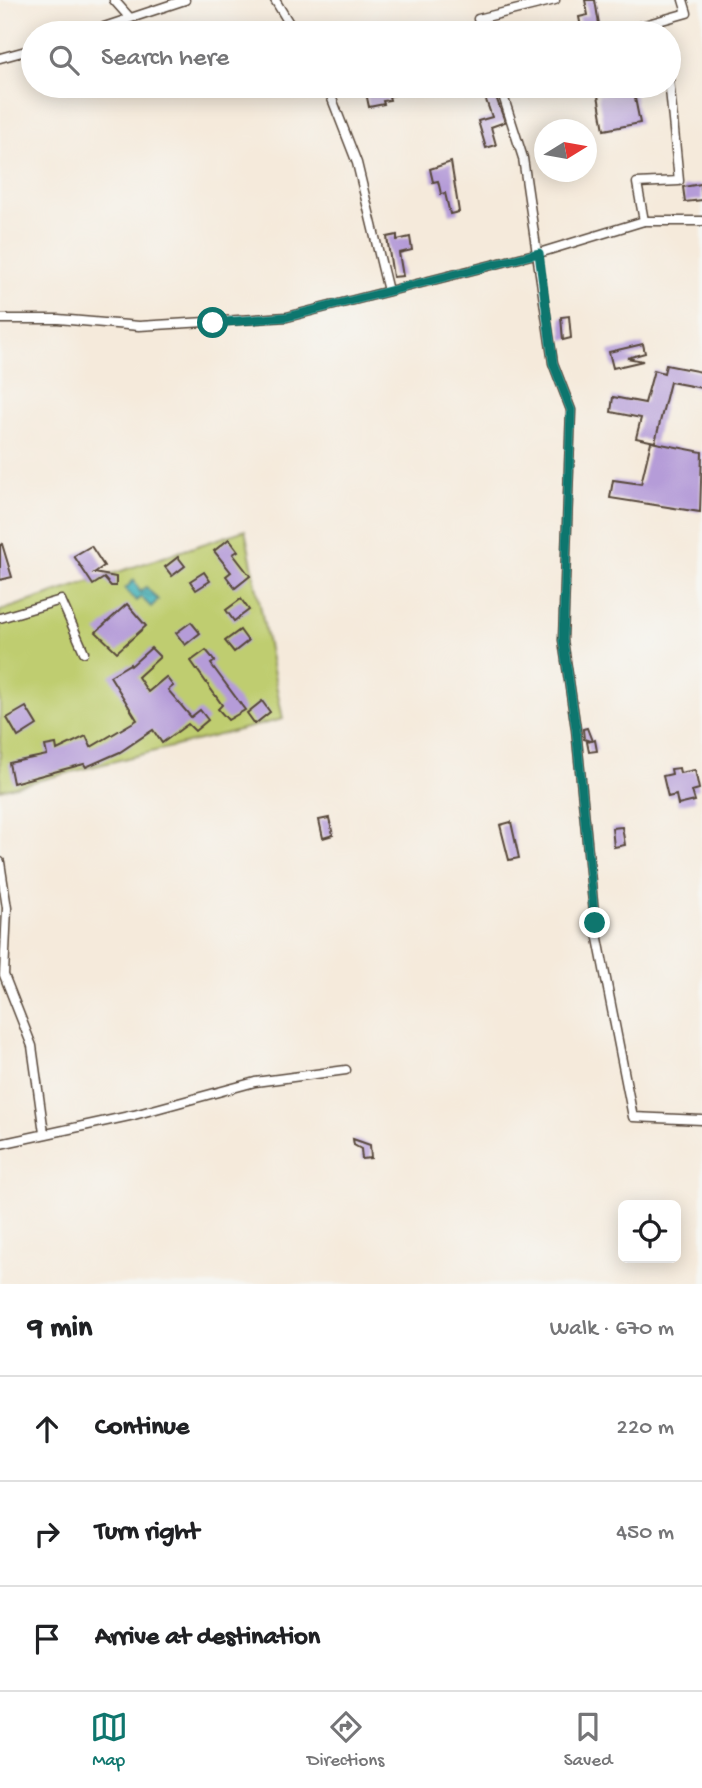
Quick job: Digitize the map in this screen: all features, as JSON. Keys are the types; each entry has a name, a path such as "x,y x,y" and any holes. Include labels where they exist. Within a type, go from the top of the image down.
{"street":[{"path":"114,0 130,18"},
{"path":"121,21 186,0"},
{"path":"275,0 288,21"},
{"path":"479,21 478,19 555,0"},
{"path":"660,21 687,13 683,0"},
{"path":"0,58 21,52"},
{"path":"332,98 356,163 388,291"},
{"path":"504,98 523,158 553,363 571,410 563,640 576,729 595,923 633,1117 702,1120"},
{"path":"644,221 637,183 679,181 671,98"},
{"path":"0,319 58,319 139,326 287,317 539,253 644,221 702,221"},
{"path":"0,618 61,600 84,652"},
{"path":"0,862 7,908 4,975 32,1046 44,1133"},
{"path":"0,1144 134,1115 255,1082 346,1070"}],"green space":[{"path":"245,530 283,719 0,790 0,611"}],"water":[{"path":"134,580 140,592 146,587 158,600 151,607 141,597 136,601 125,589"}],"building":[{"path":"585,0 595,0 598,21 580,21 579,17 588,15"},
{"path":"367,98 390,98 383,101 384,104 369,107"},
{"path":"485,98 496,98 505,122 491,127 496,145 486,148 478,121 492,117"},
{"path":"599,98 635,98 640,123 604,130"},
{"path":"451,162 459,212 450,214 445,193 441,194 438,181 433,182 430,169"},
{"path":"701,184 702,200 685,202 683,187"},
{"path":"397,235 397,240 410,237 412,250 399,253 403,276 393,277 387,237"},
{"path":"569,316 571,338 563,340 561,317"},
{"path":"643,344 645,353 627,358 643,361 613,368 609,352"},
{"path":"666,365 702,372 702,388 670,382 655,442 636,438 641,418 611,412 613,397 645,403 654,370 664,373"},
{"path":"651,442 702,452 700,512 610,498 613,480 641,484"},
{"path":"229,539 238,551 233,554 250,576 235,588 226,576 231,572 214,551"},
{"path":"2,544 12,577 0,580 0,545"},
{"path":"91,546 104,566 94,573 116,577 116,586 111,586 104,578 93,585 74,556"},
{"path":"178,557 185,566 172,576 165,567"},
{"path":"204,572 210,581 196,590 190,581"},
{"path":"241,599 249,610 234,621 226,610"},
{"path":"127,604 146,626 117,652 96,632"},
{"path":"191,622 200,633 185,645 176,633"},
{"path":"240,630 248,641 234,652 225,641"},
{"path":"151,648 160,657 138,677 148,692 166,677 173,686 168,690 191,717 200,710 208,720 195,731 188,724 162,743 153,730 120,752 86,767 84,764 13,783 9,763 47,755 45,746 56,744 57,750 86,736 91,747 137,720 110,676 130,664 131,666"},
{"path":"206,650 215,661 211,664 245,710 228,720 218,709 222,705 191,661"},
{"path":"262,701 270,712 255,724 247,713"},
{"path":"26,707 37,725 18,737 7,718"},
{"path":"587,728 592,741 595,740 597,751 589,752 587,742 590,741 584,739 583,729"},
{"path":"679,768 680,773 695,770 699,789 692,791 695,801 678,805 676,795 668,797 663,776 672,774 671,769"},
{"path":"329,818 333,835 323,838 319,820"},
{"path":"511,822 519,858 509,860 500,825"},
{"path":"622,827 625,845 614,847 612,828"},
{"path":"353,1139 370,1145 371,1158 362,1159 361,1149 354,1145"}],"route":[{"path":"213,323 287,317 539,253 553,363 571,410 563,640 576,729 595,923"}]}
